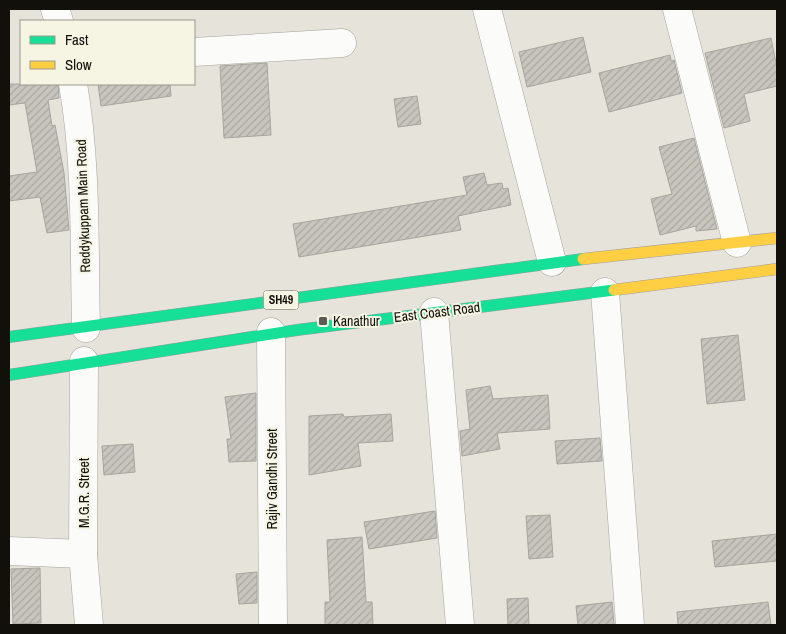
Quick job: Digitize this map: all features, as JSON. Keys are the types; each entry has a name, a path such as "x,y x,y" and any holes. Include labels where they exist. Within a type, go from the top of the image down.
{"main road":[{"name":"East Coast Road","path":"9,375 85,345 552,262 777,238"},
{"name":"East Coast Road","path":"9,337 85,345 270,332 605,292 777,269"}],"street":[{"path":"487,9 552,262"},
{"path":"677,9 737,243"},
{"path":"195,52 342,43"},
{"name":"Reddykuppam Main Road","path":"73,85 80,122 82,158 85,345"},
{"path":"605,292 630,625"},
{"path":"434,312 460,625"},
{"name":"Rajiv Gandhi Street","path":"270,332 273,625"},
{"name":"M.G.R. Street","path":"85,345 83,554 89,625"},
{"path":"9,551 83,554"}],"building":[{"path":"583,37 591,72 527,87 519,52"},
{"path":"771,38 777,68 777,86 744,94 750,121 724,128 705,53"},
{"path":"670,55 671,61 674,60 682,93 609,112 599,73"},
{"path":"267,63 271,135 224,138 220,66"},
{"path":"9,84 58,85 59,98 48,100 52,126 55,125 64,173 69,230 47,233 40,197 9,201 9,176 37,172 25,103 9,105"},
{"path":"98,85 170,85 171,96 101,106"},
{"path":"417,96 421,124 398,127 394,99"},
{"path":"694,138 717,229 696,231 696,226 660,235 651,199 672,194 659,147"},
{"path":"484,173 487,185 502,183 503,189 508,188 511,205 458,216 461,230 299,257 293,224 467,195 463,177"},
{"path":"738,335 745,400 707,404 701,339"},
{"path":"490,386 493,399 548,395 550,429 497,433 500,449 462,456 460,431 470,429 466,390"},
{"path":"256,393 256,461 229,462 227,439 231,439 225,397"},
{"path":"343,414 344,417 391,414 393,441 358,443 361,466 309,475 309,416"},
{"path":"600,438 602,461 557,464 555,441"},
{"path":"133,444 135,472 104,475 102,446"},
{"path":"435,511 437,538 369,549 364,522"},
{"path":"550,515 553,557 529,559 526,516"},
{"path":"777,534 777,561 715,567 712,541"},
{"path":"362,537 366,602 372,602 373,625 325,625 325,602 330,602 327,540"},
{"path":"40,568 41,623 13,624 11,569"},
{"path":"257,572 257,603 239,604 236,574"},
{"path":"528,598 529,625 508,625 507,599"},
{"path":"612,602 614,625 578,625 576,606"},
{"path":"768,602 771,625 678,625 677,612"}],"traffic: fast":[{"path":"9,337 583,259"},
{"path":"9,375 297,330 614,290"}],"traffic: slow":[{"path":"583,259 777,238"},
{"path":"614,290 777,269"}],"place":[{"name":"Kanathur","path":"323,321"}]}
